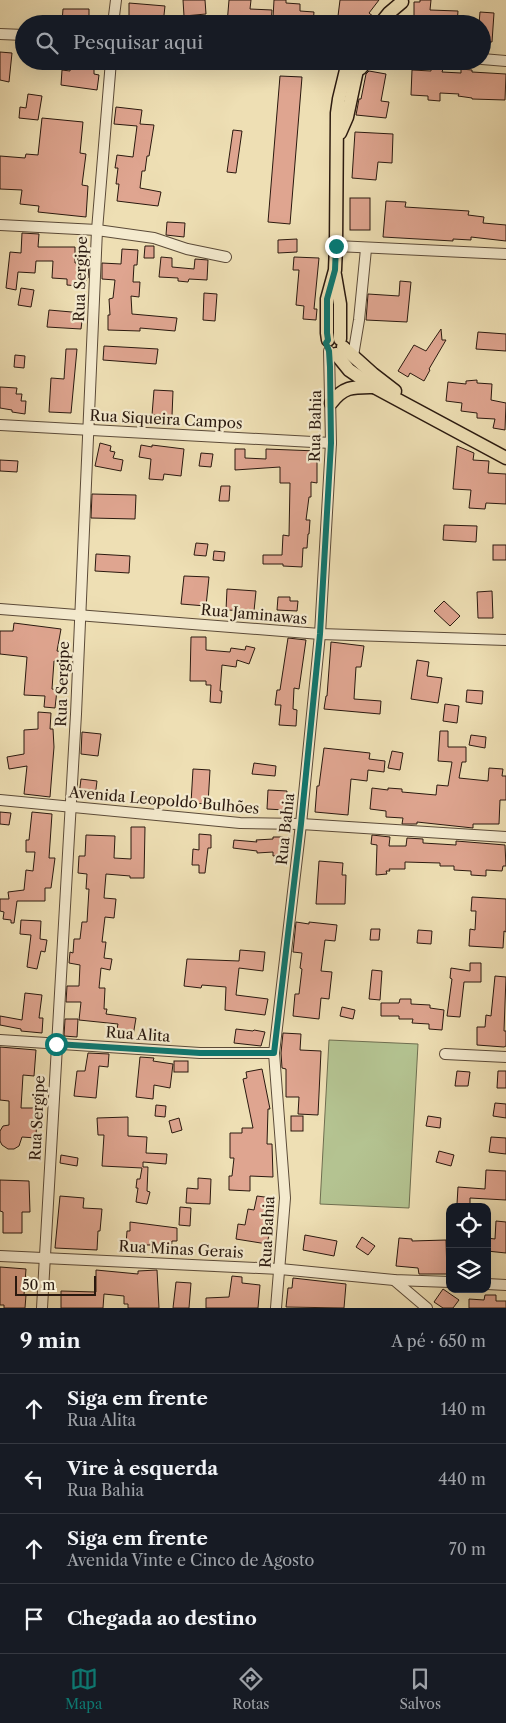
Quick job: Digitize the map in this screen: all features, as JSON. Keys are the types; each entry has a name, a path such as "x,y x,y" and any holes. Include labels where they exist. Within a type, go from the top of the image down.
{"main road":[{"path":"387,15 402,1"},
{"path":"395,15 402,1"},
{"path":"348,70 339,99 337,113 335,270 340,304 335,346 350,370 374,387 506,458"},
{"path":"335,346 352,356 430,418"},
{"path":"331,403 339,393 350,388 374,387"}],"street":[{"path":"115,15 116,0"},
{"path":"0,34 15,35"},
{"path":"491,60 506,61"},
{"name":"Rua Sergipe","path":"42,1308 76,714 97,230 109,70"},
{"path":"0,225 97,230 154,238 187,249 226,257"},
{"path":"336,246 366,249 506,254"},
{"path":"352,356 359,320 366,249"},
{"name":"Rua Bahia","path":"276,1308 285,1198 274,1053 301,824 320,634 335,346"},
{"name":"Rua Siqueira Campos","path":"0,424 331,443"},
{"name":"Rua Jaminawas","path":"0,609 320,634 506,640"},
{"name":"Avenida Leopoldo Bulhões","path":"0,800 240,823 301,824 506,837"},
{"name":"Rua Alita","path":"0,1040 200,1053 274,1053"},
{"path":"444,1054 506,1058"},
{"name":"Rua Minas Gerais","path":"0,1256 280,1269 394,1280 446,1282"},
{"path":"394,1280 427,1308"},
{"path":"491,1284 506,1285"}],"green space":[{"path":"329,1040 418,1044 409,1208 320,1204"}],"building":[{"path":"183,0 205,0 206,14 184,15"},
{"path":"229,0 251,0 250,9 272,10 272,15 228,15"},
{"path":"274,0 286,0 286,3 300,4 300,11 314,12 314,15 273,15"},
{"path":"340,0 379,0 369,13 372,15 338,15"},
{"path":"420,0 431,0 430,10 458,11 458,15 414,15 414,2 420,2"},
{"path":"129,3 165,6 164,15 129,15"},
{"path":"63,9 89,9 89,15 63,15"},
{"path":"480,12 494,13 492,42 491,15 480,15"},
{"path":"0,52 12,53 9,82 0,80"},
{"path":"62,70 94,70 94,74 99,75 97,90 61,85"},
{"path":"412,70 443,70 442,72 461,73 461,70 472,70 472,72 506,74 505,100 472,99 458,96 459,94 440,93 440,101 428,100 428,96 411,95"},
{"path":"369,71 386,74 381,101 389,102 386,118 356,115 366,74"},
{"path":"280,76 302,77 290,224 268,222"},
{"path":"28,94 42,96 38,120 19,118 20,107 26,108"},
{"path":"116,107 142,110 140,124 154,125 149,156 147,156 145,171 142,171 140,188 161,192 158,206 117,201 119,184 116,184 118,168 115,168 117,155 133,157 137,126 114,124"},
{"path":"42,118 83,122 80,153 86,154 82,185 88,186 86,217 38,212 39,206 20,204 22,190 0,189 0,156 25,158 26,154 38,155"},
{"path":"233,130 242,131 236,173 227,172"},
{"path":"355,132 393,134 392,163 378,162 376,180 352,178"},
{"path":"350,198 370,198 370,230 350,230"},
{"path":"386,201 406,202 405,207 469,211 468,215 484,217 483,223 506,225 506,241 471,237 471,240 453,239 453,241 383,237"},
{"path":"167,222 185,223 184,237 166,235"},
{"path":"22,233 39,234 38,247 75,247 75,263 89,263 86,281 80,280 79,286 67,285 67,279 52,278 53,261 36,261 35,273 18,272 16,290 6,288 10,252 21,253"},
{"path":"297,239 297,252 278,253 278,240"},
{"path":"145,246 154,246 154,258 144,258"},
{"path":"122,249 138,250 137,265 134,265 133,282 140,282 139,297 131,296 132,314 177,318 175,331 140,328 140,331 108,330 108,315 110,315 109,299 113,298 115,280 102,279 102,263 121,264"},
{"path":"161,257 172,258 172,267 194,269 195,259 208,260 207,280 189,279 188,282 178,281 178,278 159,277"},
{"path":"294,257 319,258 314,309 317,309 316,320 303,319 304,306 296,305 299,270 293,270"},
{"path":"400,281 411,282 407,322 366,320 368,294 399,296"},
{"path":"21,288 34,290 31,307 18,305"},
{"path":"204,293 217,294 215,321 203,320"},
{"path":"49,310 83,313 81,329 47,327"},
{"path":"441,329 442,340 446,340 424,381 410,373 408,377 398,371 414,345 426,351"},
{"path":"478,332 506,334 506,351 476,349"},
{"path":"104,346 158,349 156,364 103,360"},
{"path":"66,349 77,349 71,413 49,412 51,378 64,379"},
{"path":"15,355 25,356 24,368 14,367"},
{"path":"477,380 477,383 492,384 491,400 506,403 505,430 493,428 495,419 477,418 477,413 461,411 462,403 446,401 448,382 466,384 466,381"},
{"path":"0,387 17,388 16,394 22,394 21,401 26,401 25,414 0,408"},
{"path":"154,390 173,391 172,416 152,415"},
{"path":"100,443 111,446 110,451 115,452 113,458 123,460 121,471 95,466"},
{"path":"141,445 184,449 181,476 164,474 163,480 149,479 151,459 139,457"},
{"path":"457,446 474,453 473,460 489,461 488,473 506,474 506,504 486,503 485,509 469,508 471,490 453,489"},
{"path":"235,449 245,449 245,458 266,459 266,449 317,451 317,483 311,482 311,497 309,497 306,520 310,520 309,534 307,548 303,548 302,567 283,566 283,564 263,564 263,555 282,555 283,535 289,536 290,483 280,483 280,467 235,470"},
{"path":"201,453 213,454 211,467 199,466"},
{"path":"0,460 18,461 17,472 0,471"},
{"path":"221,486 230,486 229,501 219,501"},
{"path":"92,494 136,495 135,519 91,518"},
{"path":"444,525 477,526 476,542 443,540"},
{"path":"196,543 208,544 206,556 194,555"},
{"path":"493,545 506,545 506,560 493,560"},
{"path":"214,551 225,552 224,561 213,560"},
{"path":"96,554 130,556 129,573 95,571"},
{"path":"184,576 209,577 206,606 181,604"},
{"path":"227,589 256,591 254,611 226,610"},
{"path":"492,591 493,618 478,618 477,592"},
{"path":"278,597 290,597 290,601 298,601 297,611 277,610"},
{"path":"444,601 460,616 450,626 434,611"},
{"path":"14,623 61,629 57,651 68,653 66,662 54,661 52,689 57,690 55,708 44,707 45,696 24,695 27,657 0,654 0,631 13,631"},
{"path":"191,637 206,637 206,650 230,652 231,648 245,650 246,646 255,648 249,664 237,660 236,667 222,665 221,703 210,702 211,685 206,685 206,681 190,681"},
{"path":"288,638 306,640 299,689 294,688 293,709 297,710 296,726 279,725 281,705 275,705 277,690 280,690"},
{"path":"331,642 364,646 361,667 356,667 354,699 381,701 380,714 324,709 327,696"},
{"path":"417,660 429,662 427,676 442,678 438,703 411,699"},
{"path":"467,690 483,691 482,704 466,702"},
{"path":"445,704 459,706 457,723 443,721"},
{"path":"38,712 51,713 50,729 53,729 54,747 50,797 24,794 27,766 9,769 7,757 24,754 24,730 38,729"},
{"path":"440,731 448,731 448,747 466,747 466,762 462,762 459,778 488,781 489,768 503,769 502,776 506,776 506,800 500,800 499,824 473,824 473,828 417,822 417,824 402,824 403,818 386,817 386,811 370,809 372,788 402,789 402,792 436,795 437,785 448,786 452,762 438,761"},
{"path":"82,732 101,734 98,756 81,754"},
{"path":"471,735 486,737 485,748 469,745"},
{"path":"324,748 370,753 369,759 385,761 384,772 368,770 367,781 351,779 348,815 315,812 317,786 319,786"},
{"path":"392,751 403,753 400,770 388,768"},
{"path":"254,763 276,766 275,776 252,774"},
{"path":"193,769 210,770 208,804 191,803"},
{"path":"81,779 97,781 95,797 79,795"},
{"path":"268,790 287,791 285,810 267,809"},
{"path":"0,812 11,813 9,825 0,824"},
{"path":"32,812 52,814 49,858 55,858 51,888 45,888 45,901 17,901 14,923 11,923 11,920 3,919 4,912 0,911 0,899 9,899 8,892 24,890 26,870 33,871 35,852 26,852 26,840 29,840"},
{"path":"131,827 145,827 144,878 106,874 104,898 116,899 114,918 105,917 102,942 106,942 104,958 112,959 110,970 101,968 99,988 105,988 104,1009 107,1009 106,1014 136,1018 133,1036 116,1033 118,1024 79,1020 81,1002 66,1002 67,986 79,986 80,965 69,963 70,952 73,953 74,939 80,939 82,922 87,922 89,889 86,889 87,874 78,873 79,856 85,856 86,835 115,836 114,858 131,859"},
{"path":"199,834 211,835 211,848 208,848 205,873 199,873 199,865 192,865 193,849 199,850"},
{"path":"372,835 390,837 389,846 406,846 407,838 423,839 423,843 456,845 456,841 505,845 506,866 503,866 502,871 486,870 486,876 471,875 471,871 454,870 454,866 440,866 440,863 405,862 405,869 389,869 390,871 386,871 387,874 376,875 377,845 371,844"},
{"path":"273,837 283,837 285,855 273,856 273,852 257,853 257,851 233,848 234,840 257,842 256,840 273,839"},
{"path":"319,861 343,863 342,875 346,875 345,904 316,904"},
{"path":"472,897 506,899 506,932 504,931 503,948 469,946 470,929 475,930 476,911 471,911"},
{"path":"21,920 41,921 40,939 47,940 45,952 41,951 37,969 27,967 31,935 20,934"},
{"path":"296,922 337,925 335,941 325,940 321,971 332,972 329,999 321,998 319,1019 293,1016 295,994 299,994 302,969 300,968 302,953 293,952"},
{"path":"371,929 380,929 379,940 370,940"},
{"path":"418,930 432,931 431,944 417,943"},
{"path":"240,950 265,952 263,971 239,968 236,995 268,999 265,1015 225,1010 226,987 202,985 201,988 184,986 187,959 239,961"},
{"path":"470,963 481,963 481,982 464,982 460,1017 447,1016 452,979 450,978 451,968 470,971"},
{"path":"372,970 382,971 380,1000 369,999"},
{"path":"495,976 506,977 504,1031 506,1031 506,1046 504,1047 477,1045 477,1027 485,1027 486,1015 491,1016"},
{"path":"25,993 42,995 39,1018 43,1018 42,1033 21,1031 21,1029 0,1025 0,1016 22,1020"},
{"path":"400,999 411,999 411,1004 430,1005 430,1008 444,1010 442,1030 429,1029 429,1024 412,1023 413,1019 399,1019 399,1016 381,1016 381,1003 399,1003"},
{"path":"342,1007 355,1010 353,1019 340,1016"},
{"path":"65,1019 78,1019 77,1037 64,1036"},
{"path":"236,1029 265,1032 261,1046 234,1043"},
{"path":"283,1033 301,1034 300,1050 321,1051 318,1115 298,1114 299,1097 286,1097 286,1069 282,1068 281,1053"},
{"path":"0,1047 36,1050 34,1076 23,1075 21,1108 37,1108 36,1138 22,1137 19,1146 14,1149 8,1149 0,1141 0,1131 3,1126 9,1125 9,1101 0,1100"},
{"path":"88,1053 109,1054 108,1067 99,1066 96,1098 74,1096 77,1071 85,1071"},
{"path":"140,1057 154,1058 153,1061 173,1064 170,1088 154,1085 153,1099 136,1097"},
{"path":"174,1061 188,1061 188,1072 174,1072"},
{"path":"262,1069 270,1109 268,1109 267,1144 272,1144 273,1177 250,1176 250,1191 229,1190 229,1176 232,1176 234,1158 230,1158 230,1133 242,1133 242,1128 253,1128 243,1079 247,1078 246,1072"},
{"path":"457,1071 470,1072 468,1086 455,1086"},
{"path":"498,1071 506,1071 506,1088 497,1088"},
{"path":"495,1103 506,1104 506,1118 493,1116"},
{"path":"156,1105 166,1106 165,1117 155,1116"},
{"path":"291,1116 303,1116 303,1131 291,1131"},
{"path":"428,1116 441,1118 440,1128 426,1126"},
{"path":"128,1117 128,1136 147,1137 146,1153 167,1154 166,1164 143,1162 143,1167 148,1167 147,1191 150,1192 147,1204 136,1202 137,1179 140,1179 142,1168 102,1166 104,1135 98,1135 97,1118"},
{"path":"179,1118 182,1130 172,1133 169,1121"},
{"path":"491,1137 506,1138 506,1154 489,1152"},
{"path":"439,1151 454,1155 451,1166 436,1162"},
{"path":"61,1155 78,1158 77,1166 60,1163"},
{"path":"486,1170 506,1171 506,1200 470,1198 470,1203 457,1203 458,1187 485,1189"},
{"path":"198,1178 211,1179 210,1204 186,1203 187,1188 198,1189"},
{"path":"0,1180 29,1181 30,1212 22,1212 22,1233 3,1233 3,1212 0,1211"},
{"path":"60,1196 84,1198 83,1208 102,1209 97,1250 55,1248"},
{"path":"257,1196 272,1198 269,1212 274,1213 267,1244 236,1239 238,1224 245,1225 248,1209 254,1210"},
{"path":"180,1207 191,1208 190,1226 179,1225"},
{"path":"496,1221 506,1222 506,1253 491,1251 491,1238 495,1239"},
{"path":"130,1222 177,1228 177,1241 172,1241 171,1252 161,1251 161,1245 126,1245 127,1231 130,1231"},
{"path":"305,1235 337,1241 334,1256 303,1250"},
{"path":"362,1237 375,1246 368,1255 356,1247"},
{"path":"399,1238 412,1239 412,1241 446,1240 446,1274 419,1274 418,1268 396,1266"},
{"path":"0,1267 26,1269 25,1308 4,1308 4,1305 0,1305"},
{"path":"96,1270 138,1274 138,1271 157,1270 159,1308 128,1308 128,1304 124,1304 124,1296 104,1294 103,1308 61,1308 61,1291 96,1292"},
{"path":"232,1276 242,1277 242,1283 260,1285 258,1308 206,1308 206,1298 229,1297"},
{"path":"293,1278 346,1284 344,1308 286,1307 288,1288 292,1288"},
{"path":"176,1282 191,1283 189,1308 173,1308"},
{"path":"443,1289 446,1293 459,1300 453,1308 443,1308 434,1302"},
{"path":"485,1295 496,1295 496,1301 506,1301 506,1308 469,1308 469,1299 484,1300"}],"route":[{"path":"56,1044 200,1053 274,1053 301,824 320,634 331,443 330,367 329,351 326,348 328,340 327,299 335,270 336,246"}]}
